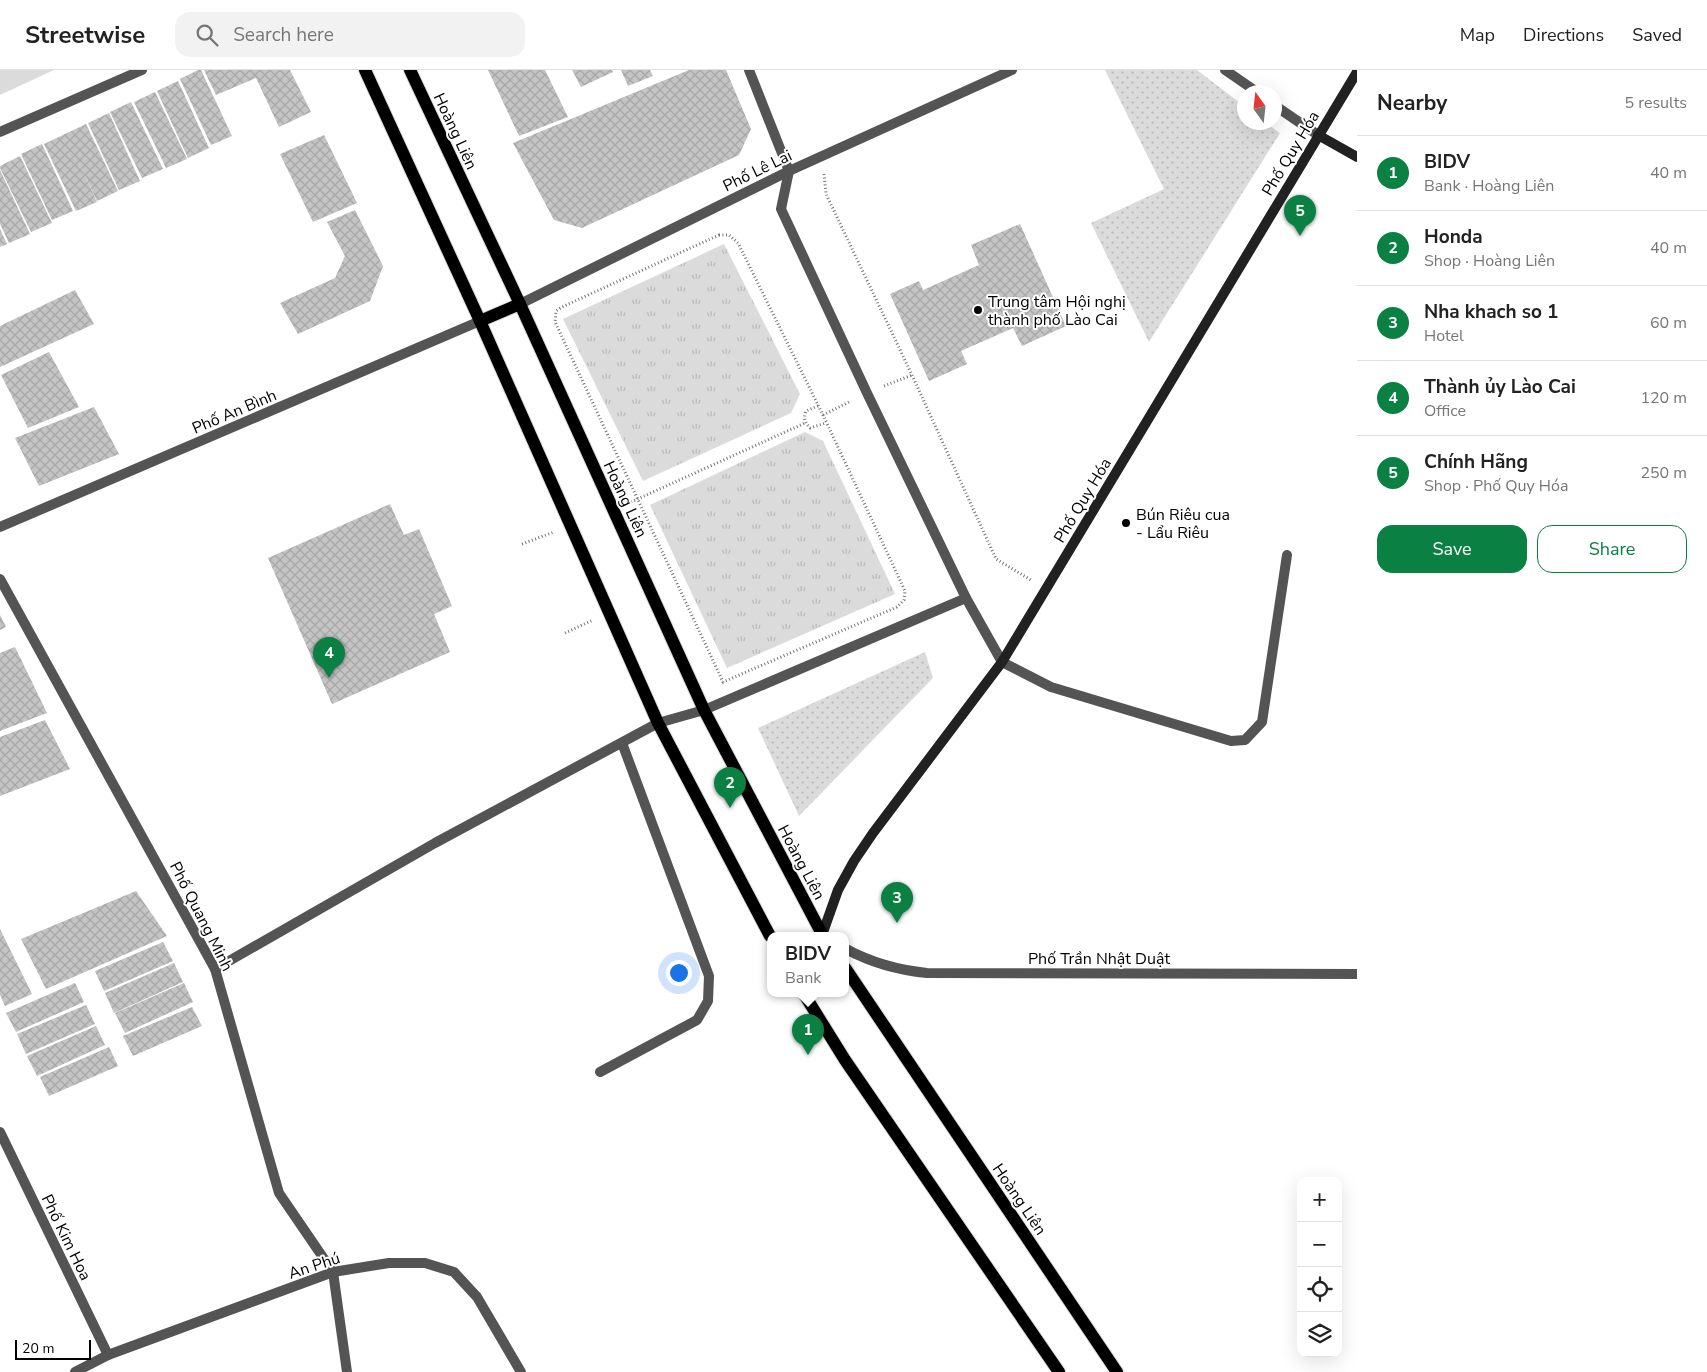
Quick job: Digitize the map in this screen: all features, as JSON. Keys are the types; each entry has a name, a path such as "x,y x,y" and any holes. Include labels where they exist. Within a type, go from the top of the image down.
{"main road":[{"path":"365,70 480,321 658,723 768,932"},
{"name":"Hoàng Liên","path":"410,70 520,304 704,710 820,932"},
{"path":"480,321 520,304"},
{"name":"Hoàng Liên","path":"849,974 1117,1372"},
{"path":"806,997 845,1060 1060,1372"}],"street":[{"path":"0,132 142,70"},
{"path":"749,70 788,170 781,209 966,598 1002,662 1051,688 1231,742 1245,740 1262,722 1287,555"},
{"name":"Phố Lê Lai","path":"520,304 788,170 1012,70"},
{"path":"1225,70 1247,85"},
{"name":"Phố Quy Hóa","path":"823,932 838,890 864,847 1002,662 1357,72"},
{"path":"1282,110 1318,135 1357,157"},
{"name":"Phố An Bình","path":"0,527 480,321"},
{"name":"Phố Quang Minh","path":"0,579 215,969 279,1193 334,1272 346,1372"},
{"path":"215,969 435,844 658,723 704,710 966,598"},
{"path":"600,1072 697,1020 708,1001 709,976 622,743"},
{"name":"Phố Trần Nhật Duật","path":"849,950 875,963 900,970 927,973 1357,974"},
{"name":"Phố Kim Hoa","path":"0,1132 108,1355"},
{"name":"An Phú","path":"75,1372 108,1355 334,1272 389,1263 424,1263 454,1272 478,1297 521,1372"}],"path":[{"path":"822,156 826,194 908,366 996,559 1046,589"},
{"path":"720,235 729,235 738,243 826,423 905,591 904,600 897,607 723,682 555,322 556,311 720,235"},
{"path":"818,406 806,411 804,417 806,423 810,428 826,423"},
{"path":"613,511 806,423"},
{"path":"522,544 570,526"},
{"path":"565,633 609,613"}],"green space":[{"path":"0,70 54,70 0,95"},
{"path":"1105,70 1197,70 1237,101 1237,130 1276,130 1280,133 1149,342 1091,223 1164,189"},
{"path":"724,244 800,394 791,413 643,481 563,319"},
{"path":"805,432 823,441 895,594 727,668 650,505"},
{"path":"925,652 933,678 799,816 758,728"}],"building":[{"path":"201,70 232,136 211,145 180,79"},
{"path":"204,70 290,70 311,112 279,127 256,78 216,95"},
{"path":"488,70 545,70 568,117 519,136"},
{"path":"572,70 612,70 613,72 581,87"},
{"path":"621,70 650,70 653,76 628,86"},
{"path":"689,70 726,70 751,129 739,155 582,228 554,220 513,143"},
{"path":"178,81 209,148 188,158 157,91"},
{"path":"155,92 187,159 166,168 134,102"},
{"path":"131,102 163,169 142,178 110,112"},
{"path":"109,113 140,181 119,190 88,123"},
{"path":"86,124 118,191 97,201 77,159 97,202 76,211 44,144"},
{"path":"324,135 357,203 313,222 280,154"},
{"path":"42,144 73,211 52,220 21,154"},
{"path":"20,156 52,223 31,232 0,168 0,166"},
{"path":"0,170 30,234 9,243 0,224"},
{"path":"355,210 383,266 370,301 298,334 280,303 335,278 345,256 327,222"},
{"name":"Trung tâm Hội nghị thành phố Lào Cai","path":"1020,224 1066,326 1022,346 1013,328 961,351 967,364 929,381 890,294 919,281 923,290 979,265 971,245"},
{"path":"0,229 7,244 0,247"},
{"path":"75,290 94,324 0,367 0,326"},
{"path":"49,352 79,407 28,428 1,375"},
{"path":"94,407 119,454 39,486 15,438"},
{"path":"390,504 404,535 419,529 452,606 434,614 450,652 332,704 268,558"},
{"path":"0,615 6,627 0,630"},
{"path":"15,647 47,713 0,731 0,653"},
{"path":"45,720 70,769 0,796 0,737"},
{"path":"136,891 167,936 46,989 21,939"},
{"path":"0,929 32,994 5,1006 0,995"},
{"path":"163,942 173,961 104,991 95,971"},
{"path":"174,963 183,982 114,1013 105,993"},
{"path":"75,983 84,1002 16,1032 6,1013"},
{"path":"184,983 193,1002 125,1033 115,1013"},
{"path":"86,1005 95,1024 26,1054 17,1034"},
{"path":"192,1007 202,1026 133,1056 123,1036"},
{"path":"96,1026 105,1045 37,1076 27,1056"},
{"path":"109,1047 118,1066 49,1096 40,1077"}],"place":[{"name":"Chính Hãng","path":"1300,236"},
{"name":"Trung tâm Hội nghị thành phố Lào Cai","path":"978,310"},
{"name":"Bún Riêu cua - Lẩu Riêu","path":"1126,523"},
{"name":"Thành ủy Lào Cai","path":"329,678"},
{"name":"Honda","path":"730,808"},
{"name":"Nha khach so 1","path":"897,923"},
{"name":"BIDV","path":"808,1055"}]}
